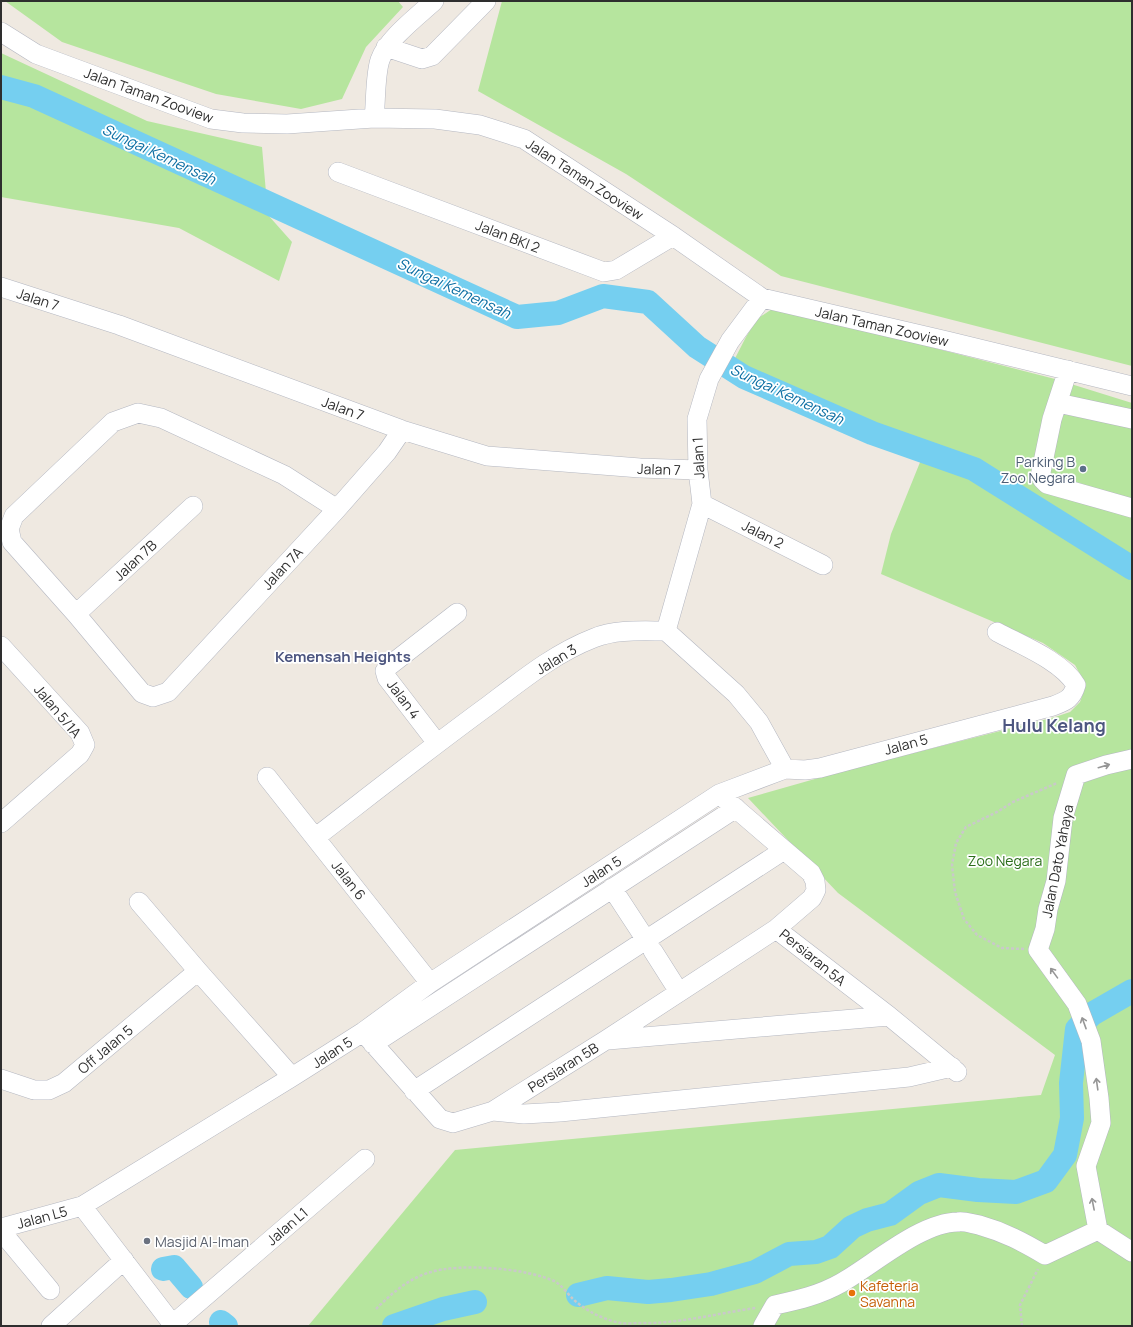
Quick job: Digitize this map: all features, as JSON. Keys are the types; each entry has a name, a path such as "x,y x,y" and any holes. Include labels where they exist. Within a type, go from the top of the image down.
{"street":[{"path":"374,118 380,61 386,47 434,1"},
{"path":"386,47 422,59 432,56 486,1"},
{"name":"Jalan Taman Zooview","path":"1,32 36,54 211,118 243,123 287,124 374,118 435,119 480,125 524,139 673,236 762,298 1132,386"},
{"name":"Jalan BKI 2","path":"338,172 604,272 616,270 673,236"},
{"name":"Jalan 7","path":"1,287 119,325 402,430 487,456 640,468 698,470"},
{"name":"Jalan 1","path":"666,631 702,504 698,470 697,419 709,379 730,341 762,298"},
{"path":"1068,370 1052,419 1041,472 1042,480 1047,484 1132,508"},
{"path":"1058,403 1132,419"},
{"path":"76,614 12,542 9,529 14,516 113,422 138,413 161,418 284,475 337,509"},
{"name":"Jalan 7A","path":"76,614 142,693 153,697 168,692 337,509 387,452 402,430"},
{"name":"Jalan 2","path":"702,504 823,565"},
{"name":"Jalan 7B","path":"76,614 193,506"},
{"name":"Jalan 4","path":"437,743 387,678 385,671 457,613"},
{"path":"666,631 736,694 759,722 785,769"},
{"name":"Jalan 3","path":"316,838 437,743 541,666 570,649 594,638 618,632 666,631"},
{"name":"Jalan 5","path":"368,1038 430,983 719,794 785,769 805,770 820,768 1052,706 1064,701 1073,694 1076,685 1071,677 1055,664 997,632"},
{"name":"Jalan 5/1A","path":"1,646 80,733 85,744 80,754 1,824"},
{"path":"1076,775 1106,765 1132,759"},
{"name":"Jalan Dato Yahaya","path":"1038,950 1045,929 1048,910 1056,881 1063,818 1076,775"},
{"name":"Jalan 6","path":"267,777 430,983"},
{"name":"Persiaran 5A","path":"493,1110 524,1114 560,1112 909,1077 954,1070 889,1016 776,929 812,898 816,890 815,881 811,873 719,794"},
{"name":"Jalan 5","path":"82,1206 292,1077 368,1038 612,888 736,808"},
{"path":"414,1091 649,945 784,850"},
{"path":"612,888 680,992"},
{"path":"139,902 292,1077"},
{"name":"Persiaran 5B","path":"368,1038 440,1119 453,1123 493,1110 606,1040 776,929"},
{"path":"1038,950 1077,1004 1091,1041 1099,1098 1100,1123 1086,1166 1098,1230 1132,1252"},
{"name":"Off Jalan 5","path":"1,1079 34,1090 49,1090 64,1083 198,971"},
{"path":"606,1040 889,1016"},
{"name":"Jalan L1","path":"82,1206 173,1325 365,1159"},
{"name":"Jalan L5","path":"1,1228 82,1206"},
{"path":"763,1326 775,1306 821,1294 915,1236 938,1225 958,1222 994,1229 1018,1239 1045,1255 1098,1230"},
{"path":"1,1231 50,1290"},
{"path":"51,1326 124,1260"}],"path":[{"path":"1038,950 1002,948 977,935 964,919 955,892 952,865 956,844 966,827 997,812 1013,802 1076,775"},
{"path":"1022,1326 1020,1305 1045,1255"},
{"path":"376,1309 396,1290 418,1277 430,1272 444,1269 464,1268 512,1270 538,1275 557,1283 574,1300 595,1314 622,1323 655,1324 775,1306"}],"green space":[{"path":"5,1 398,1 403,7 366,47 342,99 301,109 216,94 62,42"},
{"path":"502,1 1132,1 1132,366 781,276 626,174 478,91"},
{"path":"1,53 147,121 262,147 268,215 292,242 279,281 179,228 1,197"},
{"name":"Zoo Negara","path":"772,309 798,313 1055,379 1132,403 1132,1326 308,1326 455,1150 1041,1095 1055,1055 838,893 748,798 843,771 1055,717 1070,712 1080,702 1085,688 1082,678 1075,665 1043,643 881,574 891,534 927,445 794,402 728,372 757,319"}],"waterway":[{"name":"Sungai Kemensah","path":"1,87 34,96 517,317 558,313 603,296 648,302 697,347 744,377 872,433 974,469 1132,568"},
{"path":"578,1295 607,1288 648,1292 671,1290 711,1284 755,1272 789,1254 816,1252 830,1247 852,1227 867,1220 890,1214 919,1193 939,1185 978,1190 1016,1192 1046,1181 1065,1155 1072,1118 1071,1083 1077,1029 1092,1014 1132,991"},
{"path":"163,1269 174,1267 191,1287"},
{"path":"394,1326 443,1309 475,1302"},
{"path":"221,1322 226,1326"}],"place":[{"name":"Parking B Zoo Negara","path":"1083,469"},
{"name":"Masjid Al-Iman","path":"147,1241"},
{"name":"Kafeteria Savanna","path":"852,1293"}],"district":[{"name":"Kemensah Heights","path":"343,656"},
{"name":"Hulu Kelang","path":"1054,725"}]}
